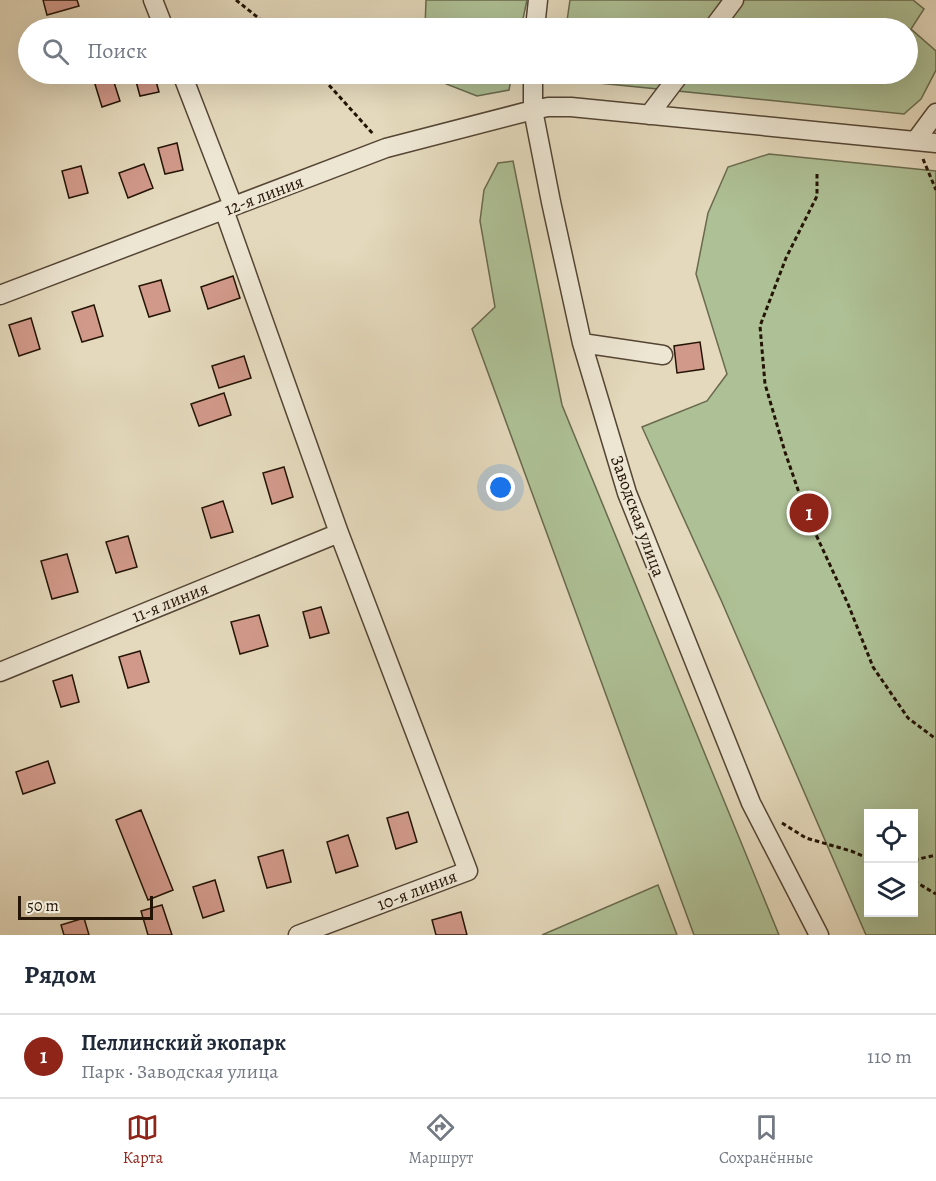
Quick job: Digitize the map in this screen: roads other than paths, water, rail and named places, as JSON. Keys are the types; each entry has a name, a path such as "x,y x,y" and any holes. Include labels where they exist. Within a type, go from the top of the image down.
{"street":[{"path":"153,0 160,18"},
{"path":"536,18 538,0"},
{"path":"720,18 734,0"},
{"path":"186,84 339,533"},
{"name":"Заводская улица","path":"533,84 533,110 550,202 582,343 627,493 746,792 819,935"},
{"path":"649,115 672,84"},
{"name":"12-я линия","path":"0,295 386,148 548,107 571,107 936,142"},
{"path":"916,140 936,113"},
{"path":"582,343 663,356"},
{"name":"11-я линия","path":"0,672 339,533"},
{"name":"10-я линия","path":"298,935 468,871 339,533"}],"place":[{"name":"Пеллинский экопарк","path":"809,513"}]}
